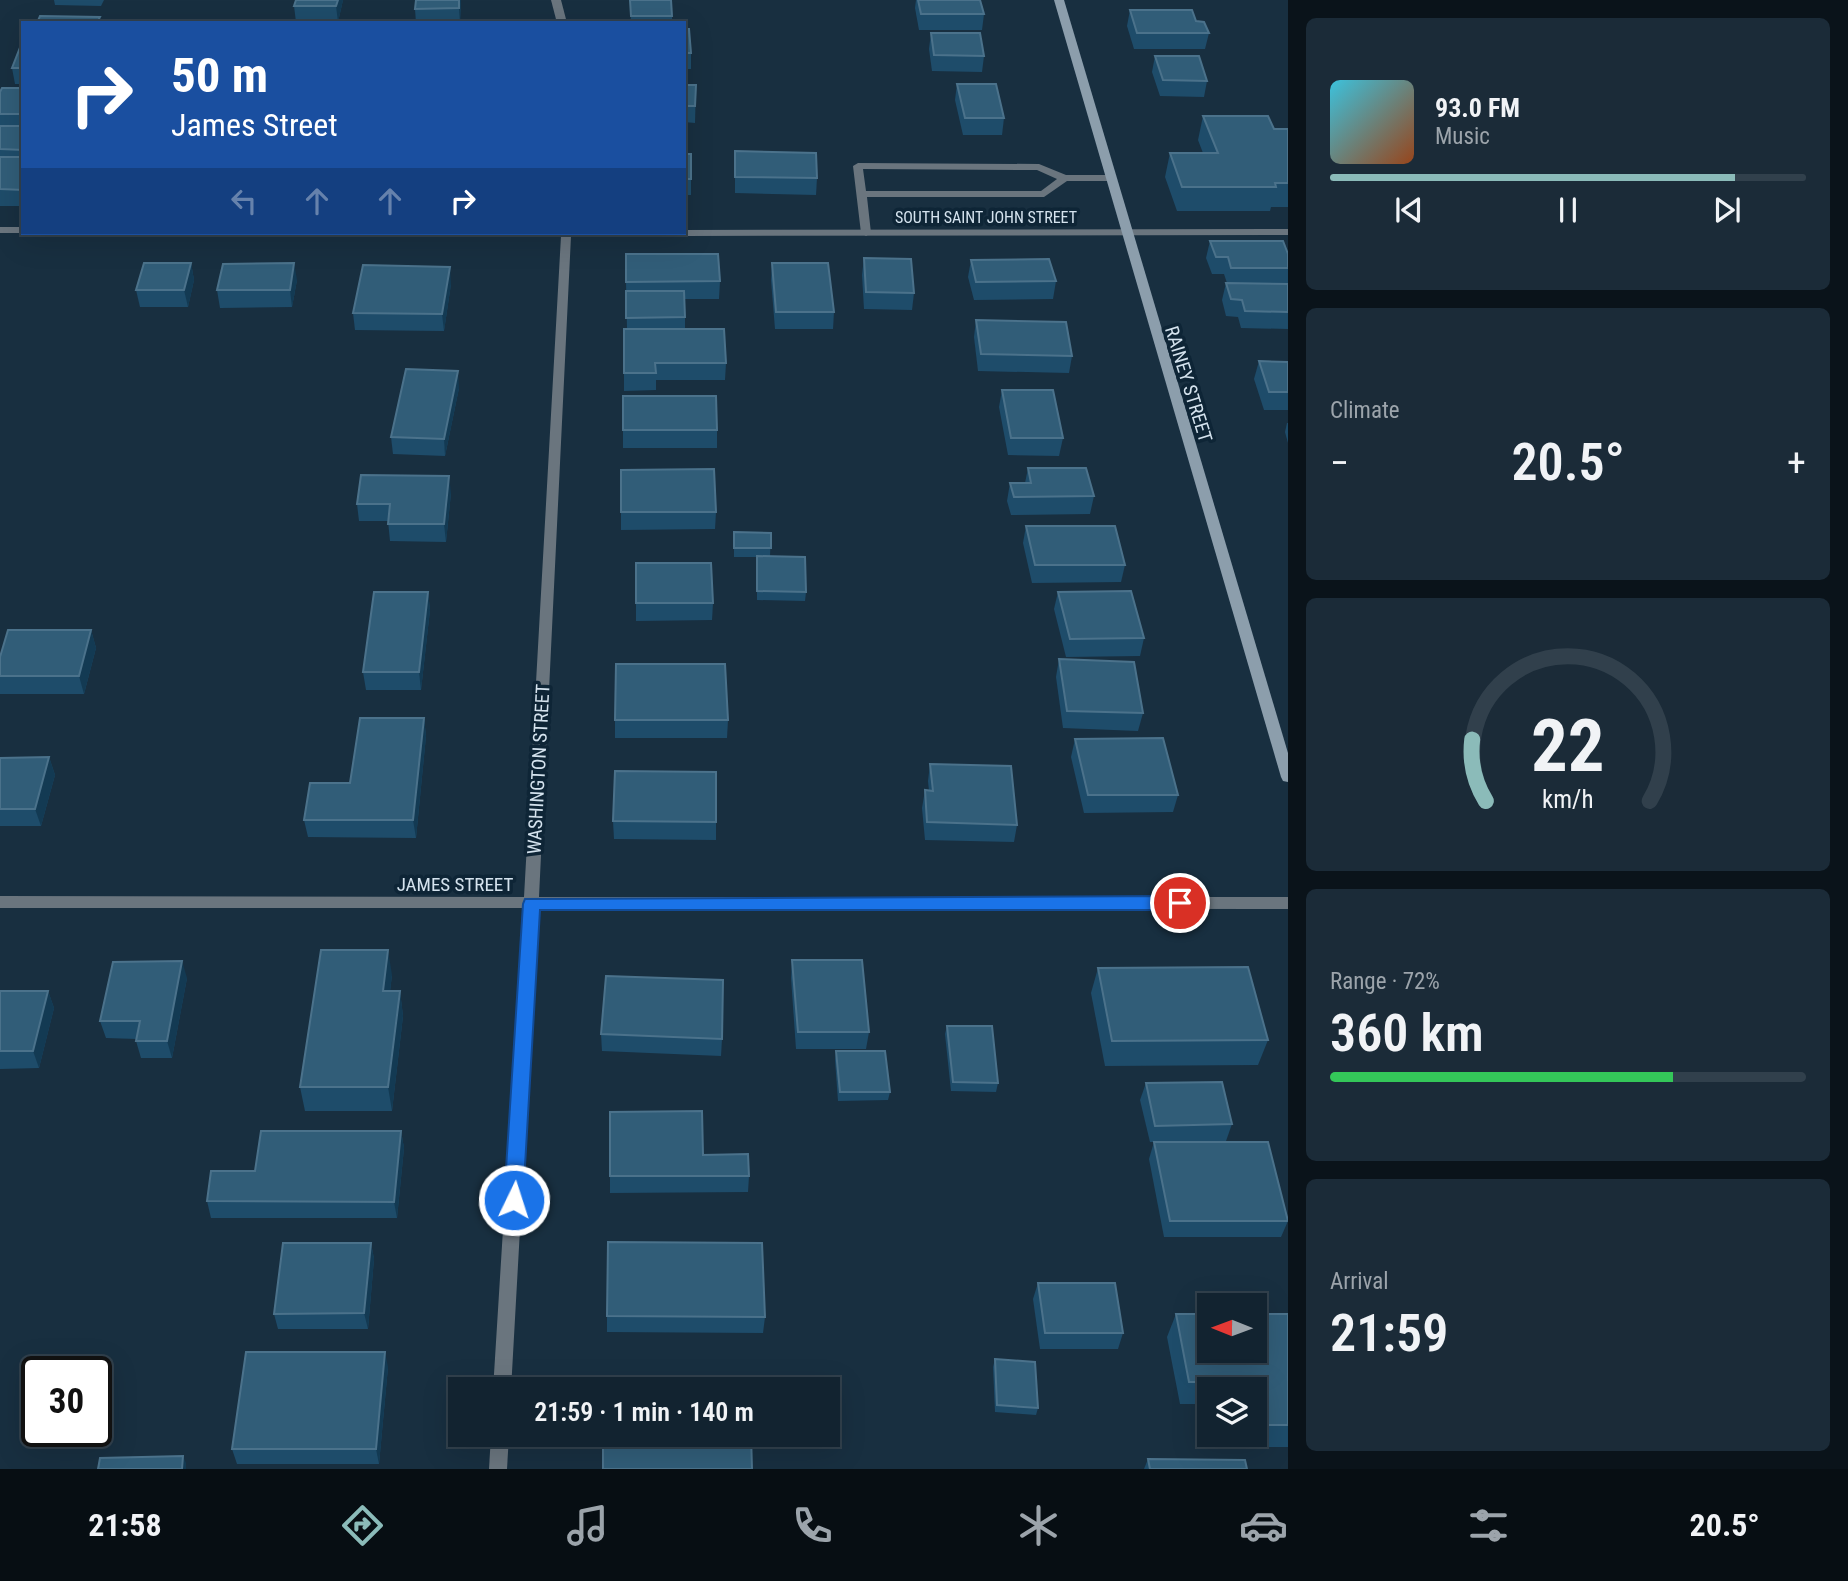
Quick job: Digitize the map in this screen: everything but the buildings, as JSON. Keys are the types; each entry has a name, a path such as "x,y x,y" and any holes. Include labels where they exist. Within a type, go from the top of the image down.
{"street":[{"path":"556,0 561,21"},
{"name":"RAINEY STREET","path":"1059,0 1288,777"},
{"path":"866,233 858,166 1039,167 1064,178 1111,178"},
{"path":"861,194 1044,194 1064,178"},
{"path":"0,230 21,230"},
{"name":"SOUTH SAINT JOHN STREET","path":"686,233 1288,232"},
{"name":"WASHINGTON STREET","path":"503,1377 568,235"},
{"name":"JAMES STREET","path":"0,902 1288,903"},
{"path":"498,1469 499,1447"}],"route":[{"path":"514,1200 531,904 1180,903"}]}
